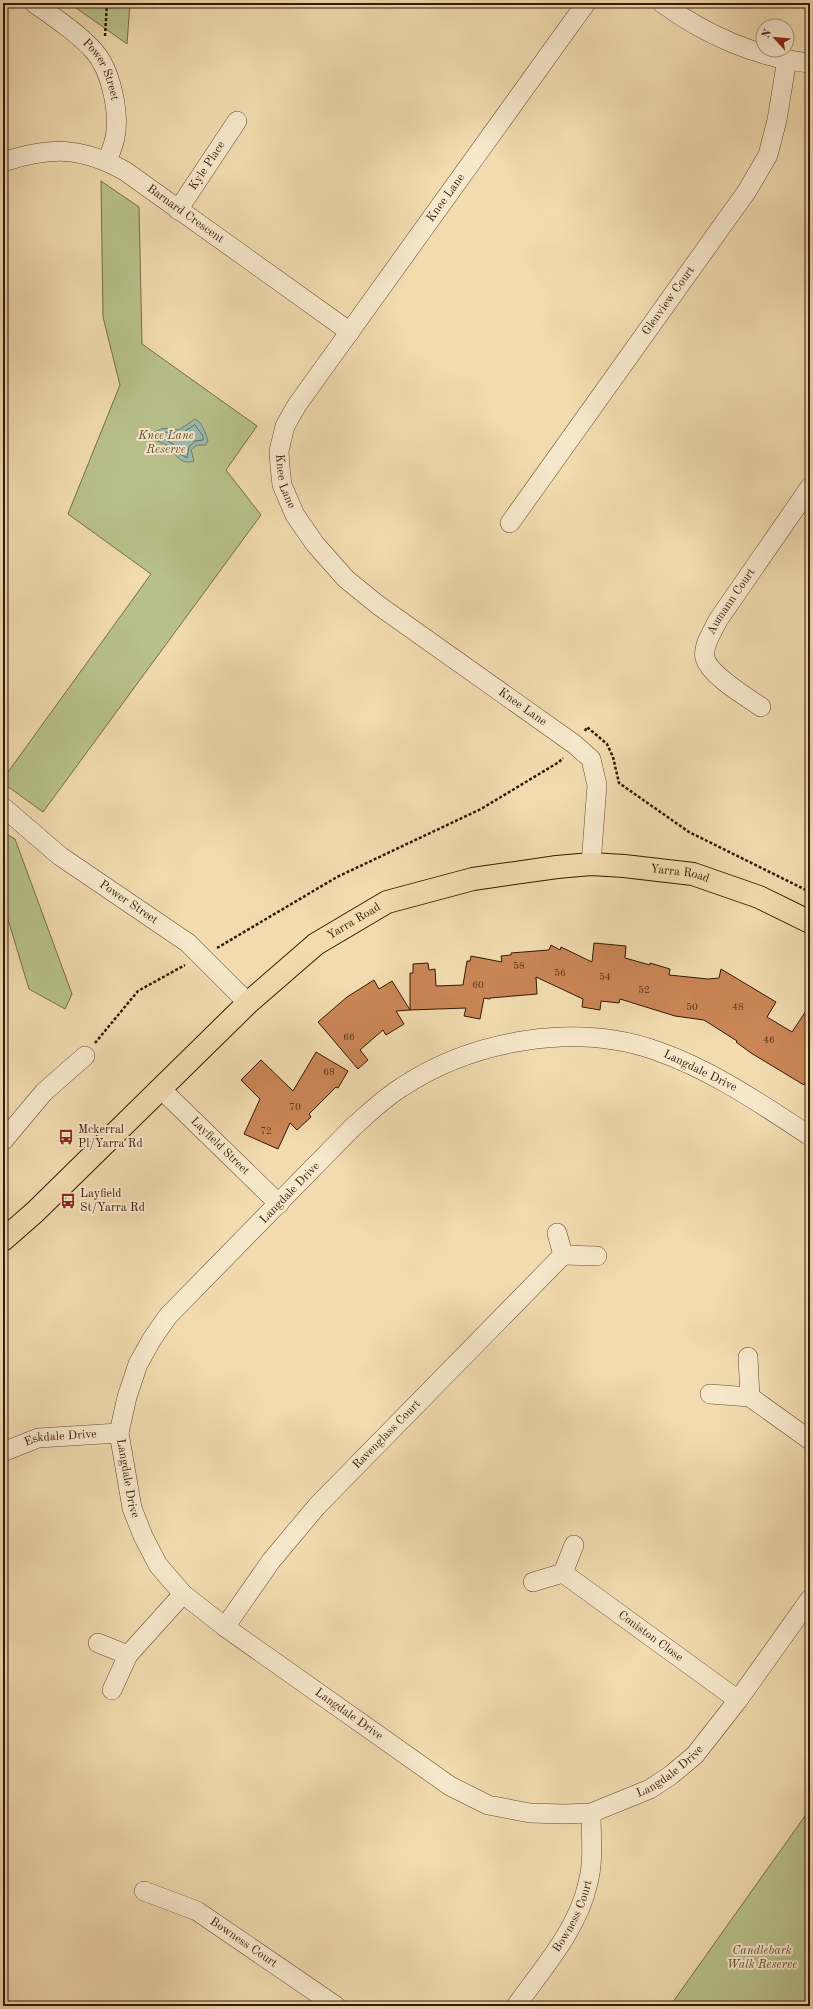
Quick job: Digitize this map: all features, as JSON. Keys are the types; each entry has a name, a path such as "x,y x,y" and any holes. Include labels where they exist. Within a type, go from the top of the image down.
{"main road":[{"name":"Yarra Road","path":"3,1240 35,1212 248,1003 316,944 387,902 473,879 557,867 591,864 624,866 693,874 759,897 810,922"}],"street":[{"name":"Power Street","path":"34,3 65,25 95,52 108,76 115,101 115,137 107,161"},
{"name":"Knee Lane","path":"586,3 297,405 285,426 280,451 280,467 282,485 295,515 315,544 346,579 378,605 574,744 591,758 597,785 591,864"},
{"path":"662,3 676,14 724,39 768,56 810,63"},
{"name":"Glenview Court","path":"510,523 747,192 768,155 777,120 786,59"},
{"name":"Kyle Place","path":"178,210 237,121"},
{"name":"Barnard Crescent","path":"3,162 30,153 62,151 85,154 107,161 125,171 350,332"},
{"name":"Aumann Court","path":"761,708 715,673 705,658 707,642 718,620 810,487"},
{"name":"Power Street","path":"3,807 60,856 188,943 248,1003"},
{"name":"Langdale Drive","path":"810,1136 739,1090 687,1063 656,1050 618,1042 576,1038 535,1040 489,1047 452,1060 402,1087 380,1103 353,1127 168,1316 152,1339 138,1364 129,1390 119,1433 132,1508 142,1536 158,1565 184,1594 225,1627 450,1786 488,1805 530,1813 591,1813 650,1789 671,1776 695,1755 738,1700 810,1599"},
{"path":"4,1137 44,1092 85,1056"},
{"name":"Layfield Street","path":"161,1089 279,1204"},
{"path":"557,1233 563,1255 597,1256"},
{"name":"Ravenglass Court","path":"225,1627 271,1561 317,1506 563,1255"},
{"path":"748,1358 750,1397"},
{"path":"710,1394 750,1397 810,1440"},
{"name":"Eskdale Drive","path":"3,1452 38,1438 119,1433"},
{"path":"533,1582 563,1573 574,1545"},
{"name":"Coniston Close","path":"563,1573 738,1700"},
{"path":"112,1690 128,1655 184,1594"},
{"path":"98,1643 128,1655"},
{"name":"Bowness Court","path":"516,2006 573,1925 588,1883 592,1855 591,1813"},
{"name":"Bowness Court","path":"144,1891 197,1911 336,2006"}],"path":[{"path":"95,52 104,42 105,12 107,3"}],"green space":[{"path":"73,3 130,3 127,44 72,5"},
{"name":"Knee Lane Reserve","path":"101,181 139,207 142,344 257,426 226,470 261,515 43,812 3,783 3,779 151,574 68,514 120,385 103,317"},
{"path":"3,832 15,839 72,994 65,1009 29,989 3,903"},
{"name":"Candlebark Walk Reserve","path":"810,1809 810,2006 670,2006"}],"water":[{"path":"195,419 202,425 208,441 205,445 197,445 191,450 194,461 183,461 175,454 171,447 155,440 153,436 155,432 161,429 167,428 179,430"}],"building":[{"path":"594,943 626,946 625,958 670,969 669,975 708,979 719,978 721,969 776,1002 767,1017 792,1032 810,1005 810,1074 804,1085 751,1053 736,1042 737,1041 704,1020 675,1016 620,999 619,1003 601,1001 600,1010 582,1007 583,999 536,977 537,994 490,999 484,998 480,1019 464,1016 466,1008 410,1010 410,973 413,973 413,964 428,963 429,970 435,969 436,986 463,985 467,961 470,961 471,956 502,962 501,956 511,955 511,953 549,950 551,945 560,950 561,947 592,962"},
{"path":"374,980 379,989 392,981 410,1010 396,1011 404,1024 386,1035 383,1030 360,1050 368,1060 358,1069 318,1022 347,997"},
{"path":"316,1052 348,1071 338,1088 336,1087 309,1114 311,1117 297,1130 290,1123 278,1149 244,1134 260,1099 241,1080 261,1060 293,1091"}],"place":[{"name":"Mckerral Pl/Yarra Rd","path":"66,1137"},
{"name":"Layfield St/Yarra Rd","path":"68,1201"}]}
